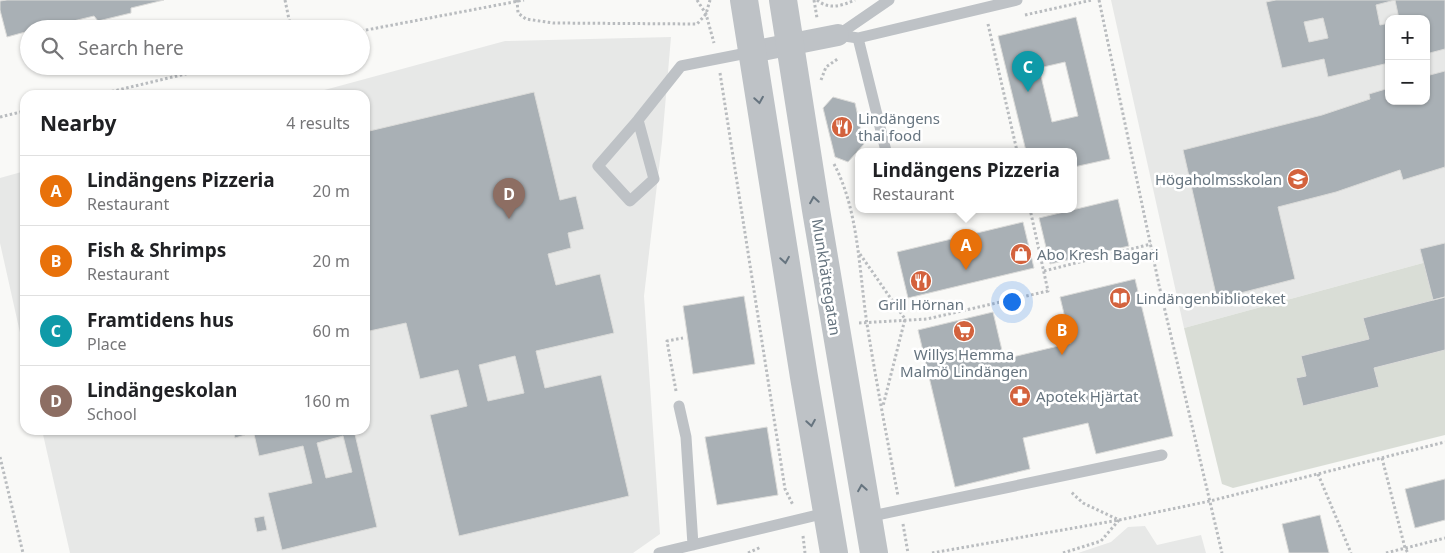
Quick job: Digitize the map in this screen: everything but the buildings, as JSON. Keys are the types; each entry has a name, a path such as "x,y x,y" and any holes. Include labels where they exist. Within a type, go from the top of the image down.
{"street":[{"path":"744,0 834,553"},
{"name":"Munkhättegatan","path":"783,0 835,327 874,553"},
{"path":"752,52 790,44 839,38"}],"lane":[{"path":"839,38 889,0"},
{"path":"839,38 1017,0"},
{"path":"839,38 861,53 885,148"},
{"path":"638,120 654,178 630,201 598,166 681,66 752,52"},
{"path":"679,406 686,436 693,545"},
{"path":"867,517 1162,455"},
{"path":"658,553 826,513"}],"path":[{"path":"285,0 289,20"},
{"path":"370,29 524,0"},
{"path":"697,0 706,14 717,58 785,489 804,530 805,553"},
{"path":"517,1 518,13 526,19 553,22 697,24 706,14 710,0"},
{"path":"815,0 822,5 831,7 855,0"},
{"path":"815,0 839,38 818,87 826,68 837,59 861,53"},
{"path":"1016,17 1092,0"},
{"path":"1099,0 1151,244 1222,553"},
{"path":"979,26 997,21"},
{"path":"988,24 1016,148"},
{"path":"118,90 181,75"},
{"path":"0,117 20,112"},
{"path":"832,160 844,182 858,251 867,322 908,553"},
{"path":"835,327 867,322 928,319 1048,291 1031,213"},
{"path":"1044,271 1151,244"},
{"path":"858,251 905,320 882,409"},
{"path":"679,406 667,341 683,338"},
{"path":"932,553 1210,502 1445,442"},
{"path":"0,457 23,553"},
{"path":"1382,458 1405,548 1408,553"},
{"path":"1318,474 1351,553"},
{"path":"1054,477 1083,503 1118,520"},
{"path":"1063,553 1101,541 1118,520"},
{"path":"1386,553 1445,538"}],"shaded area":[{"name":"Högaholmsskolan","path":"1111,0 1445,0 1445,257 1184,328"},
{"path":"671,37 662,142 644,296 660,534 633,553 70,553 43,435 370,435 370,90 324,90 505,41"},
{"path":"20,172 20,333 0,243 0,178"},
{"path":"1445,257 1445,435 1233,488 1222,484 1184,328"},
{"path":"1145,526 1157,545 1201,535 1206,553 1078,553 1111,542 1128,527"}],"place":[{"name":"Framtidens hus","path":"1028,92"},
{"name":"Lindängens thai food","path":"842,127"},
{"name":"Högaholmsskolan","path":"1298,179"},
{"name":"Lindängeskolan","path":"509,219"},
{"name":"Abo Kresh Bagari","path":"1021,254"},
{"name":"Lindängens Pizzeria","path":"966,270"},
{"name":"Grill Hörnan","path":"921,281"},
{"name":"Lindängenbiblioteket","path":"1120,298"},
{"name":"Willys Hemma Malmö Lindängen","path":"964,331"},
{"name":"Fish & Shrimps","path":"1062,355"},
{"name":"Apotek Hjärtat","path":"1020,396"}]}
